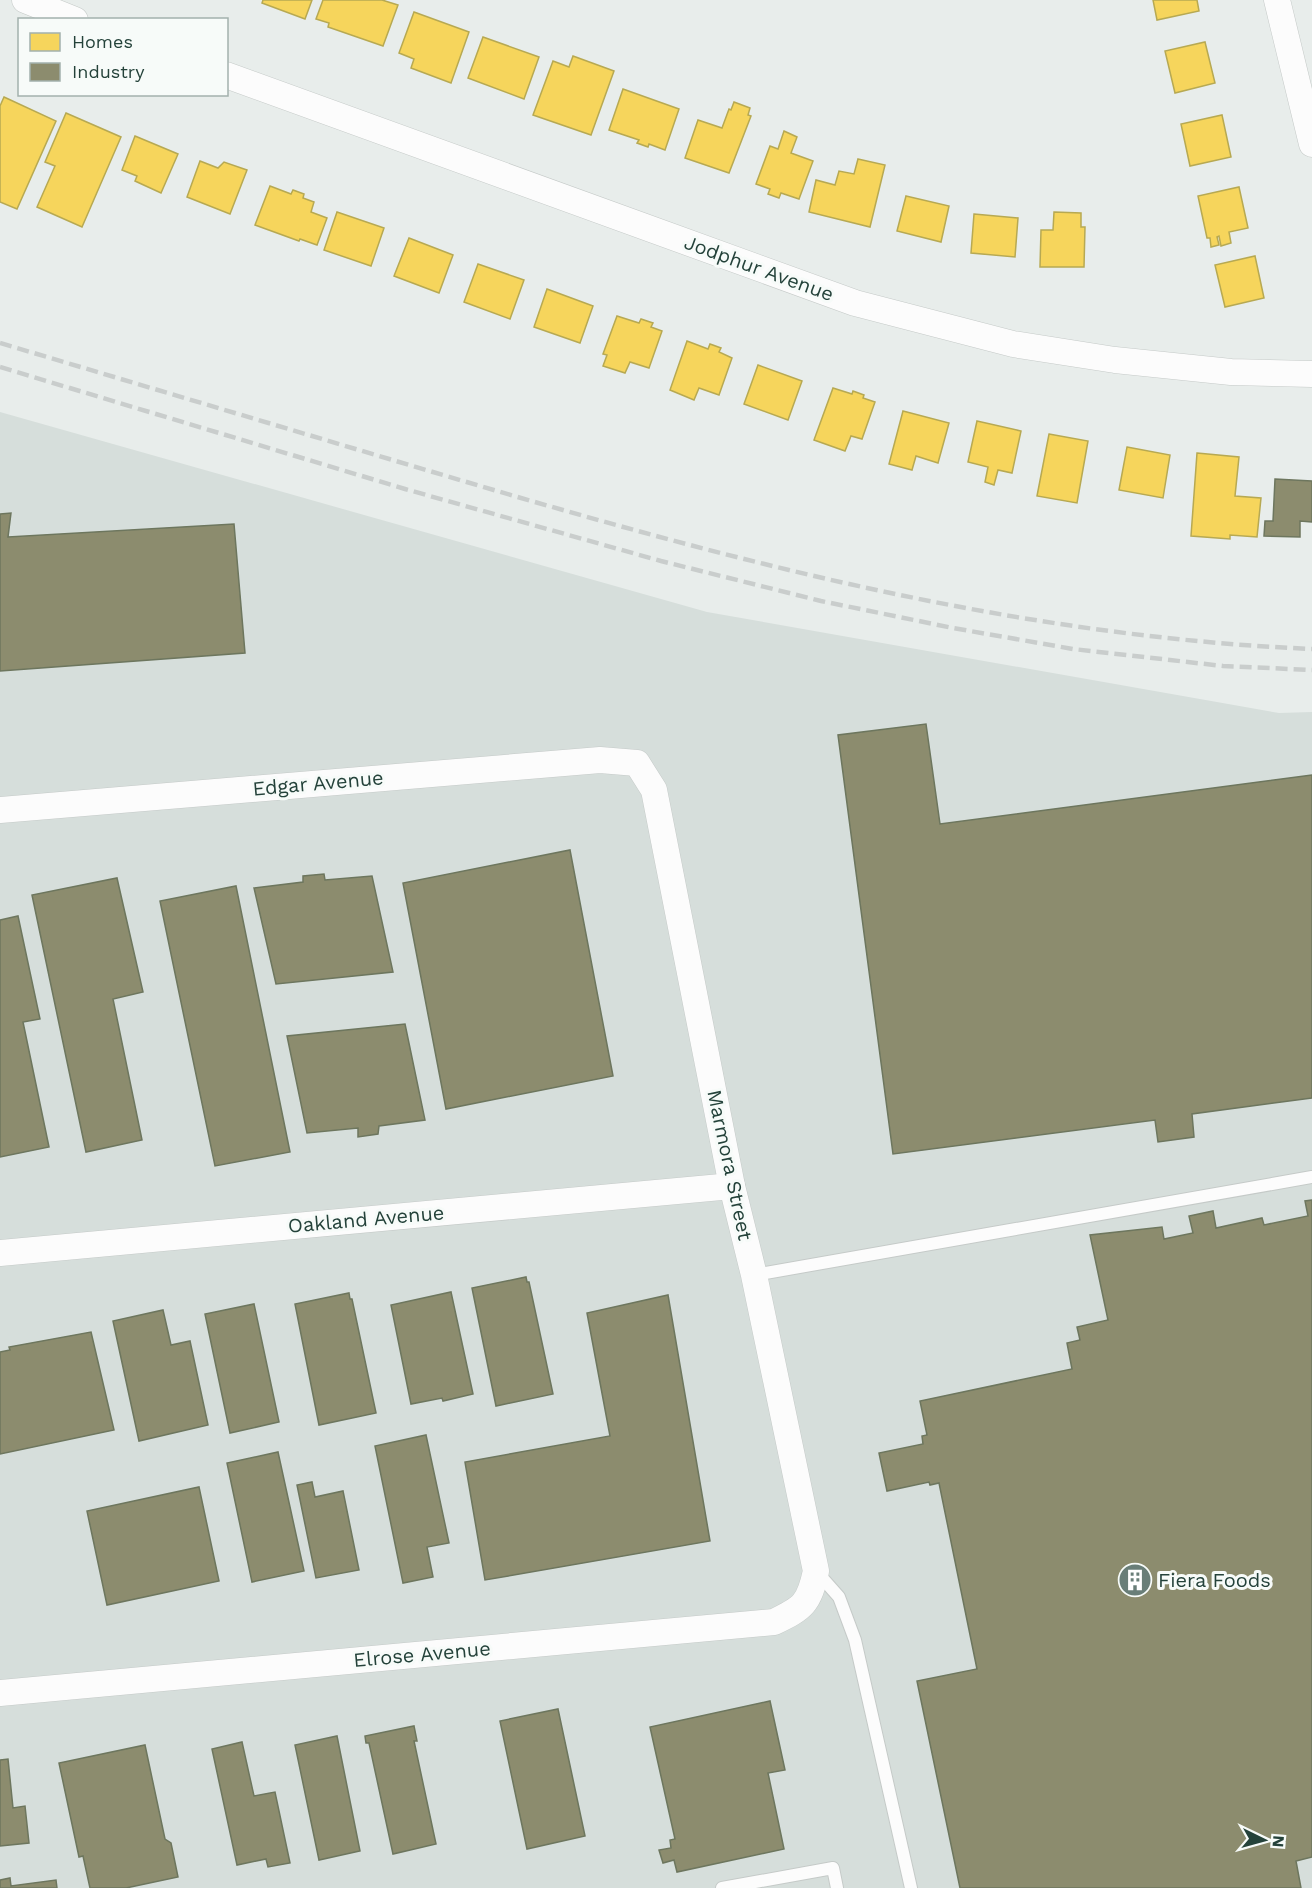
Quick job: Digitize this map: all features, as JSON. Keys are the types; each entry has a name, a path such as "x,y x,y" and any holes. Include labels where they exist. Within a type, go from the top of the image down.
{"street":[{"path":"25,0 70,18"},
{"path":"1277,0 1312,144"},
{"name":"Jodphur Avenue","path":"228,76 866,306 1013,344 1115,360 1231,372 1312,374"},
{"name":"Edgar Avenue","path":"0,810 600,760 636,763"},
{"name":"Marmora Street","path":"636,763 654,790 732,1186 754,1275 816,1571"},
{"name":"Oakland Avenue","path":"0,1252 732,1186"},
{"name":"Elrose Avenue","path":"0,1693 774,1622 798,1610 811,1593 816,1571"}],"lane":[{"path":"754,1275 1312,1177"},
{"path":"816,1571 839,1597 855,1640 911,1888"},
{"path":"722,1888 833,1868 837,1888"}],"shaded area":[{"path":"0,412 707,612 1279,713 1312,712 1312,1888 0,1888"}],"building: Homes":[{"path":"263,0 312,0 305,19 262,3"},
{"path":"323,0 382,0 398,5 383,46 328,27 329,23 316,19"},
{"path":"1153,0 1197,0 1199,11 1157,20"},
{"path":"414,12 469,32 451,83 411,68 414,59 399,53"},
{"path":"483,37 539,57 524,99 468,78"},
{"path":"1205,42 1215,83 1175,93 1165,51"},
{"path":"573,56 614,71 591,135 533,115 553,61 569,67"},
{"path":"623,89 679,109 665,150 649,144 648,147 637,143 639,140 609,130"},
{"path":"4,97 56,121 17,209 0,202 0,106"},
{"path":"734,102 750,108 748,115 751,116 729,173 685,158 698,120 722,128"},
{"path":"66,113 121,137 82,227 37,207 55,166 45,162"},
{"path":"1222,115 1231,157 1190,166 1181,124"},
{"path":"784,131 797,137 791,153 813,161 799,199 781,193 779,198 768,194 770,189 756,184 770,146 778,149"},
{"path":"135,136 178,154 161,193 135,181 137,176 122,170"},
{"path":"858,159 885,165 870,227 809,212 816,180 835,185 839,171 854,174"},
{"path":"200,161 218,168 224,162 247,170 230,214 187,197"},
{"path":"270,186 291,194 293,190 304,194 303,198 314,202 311,212 327,218 317,245 255,225"},
{"path":"1239,187 1248,228 1229,232 1231,243 1221,246 1219,236 1217,237 1219,245 1211,247 1198,196"},
{"path":"906,196 949,206 941,242 897,231"},
{"path":"337,212 384,228 371,266 324,250"},
{"path":"1054,212 1081,213 1081,227 1085,227 1084,267 1040,267 1041,230 1053,230"},
{"path":"974,214 1018,218 1015,257 971,253"},
{"path":"409,238 453,255 439,293 394,276"},
{"path":"1255,256 1264,298 1225,307 1215,265"},
{"path":"478,264 524,280 510,319 464,302"},
{"path":"547,289 593,306 580,343 534,327"},
{"path":"617,316 639,323 641,319 653,323 651,327 662,331 649,368 630,362 625,373 603,366 607,355 603,354"},
{"path":"687,341 708,349 710,344 721,348 719,352 732,358 719,395 699,388 694,400 670,390"},
{"path":"758,365 802,381 788,420 744,404"},
{"path":"833,388 852,394 853,391 875,402 862,439 851,436 845,451 814,440"},
{"path":"903,411 949,423 938,463 916,456 912,470 889,464"},
{"path":"977,421 1021,431 1012,473 998,470 994,485 985,482 988,467 968,462"},
{"path":"1049,434 1088,441 1077,503 1037,496"},
{"path":"1127,447 1170,455 1163,498 1119,490"},
{"path":"1197,453 1239,457 1235,496 1261,498 1257,537 1230,535 1230,539 1191,536"}],"building: Industry":[{"path":"1275,479 1312,481 1312,522 1300,521 1300,537 1264,536 1265,521 1273,521"},
{"path":"11,513 8,537 234,524 245,653 0,671 0,514"},
{"path":"926,724 940,824 1312,775 1312,1098 1192,1114 1194,1137 1158,1142 1155,1120 893,1154 838,735"},
{"path":"570,850 613,1076 446,1109 403,883"},
{"path":"324,874 325,880 372,876 393,972 276,984 254,888 303,882 303,876"},
{"path":"117,878 143,992 113,999 142,1140 86,1152 32,895"},
{"path":"236,886 290,1152 215,1166 160,901"},
{"path":"18,916 40,1019 23,1022 49,1147 0,1157 0,920"},
{"path":"405,1024 425,1120 379,1126 378,1134 358,1137 358,1128 307,1133 287,1036"},
{"name":"Fiera Foods","path":"1312,1200 1312,1857 1296,1861 1301,1888 960,1888 917,1681 977,1669 939,1483 930,1485 929,1482 887,1491 879,1453 923,1444 922,1436 927,1435 920,1401 1072,1369 1067,1343 1080,1340 1077,1327 1108,1320 1090,1235 1162,1227 1164,1239 1193,1233 1189,1216 1213,1211 1216,1228 1262,1218 1264,1225 1308,1216 1305,1201"},
{"path":"526,1277 553,1394 496,1406 472,1288"},
{"path":"451,1292 473,1394 443,1401 442,1398 411,1404 391,1305"},
{"path":"349,1293 376,1413 319,1425 295,1304"},
{"path":"668,1295 710,1541 485,1580 465,1462 610,1436 587,1313"},
{"path":"254,1304 279,1422 230,1433 205,1314"},
{"path":"163,1310 171,1345 190,1341 208,1425 139,1441 113,1321"},
{"path":"91,1332 114,1430 0,1454 0,1352 10,1350 9,1347"},
{"path":"426,1435 449,1543 427,1547 433,1577 403,1583 375,1446"},
{"path":"278,1452 304,1571 252,1582 227,1463"},
{"path":"312,1482 315,1497 343,1491 359,1570 316,1578 297,1485"},
{"path":"199,1487 219,1581 107,1605 87,1511"},
{"path":"770,1701 785,1770 768,1773 784,1849 677,1872 674,1860 663,1863 659,1850 671,1848 670,1840 675,1839 650,1727"},
{"path":"558,1709 585,1836 527,1849 500,1721"},
{"path":"414,1726 417,1741 414,1741 436,1844 393,1854 369,1743 366,1743 365,1736"},
{"path":"337,1736 360,1851 319,1860 295,1745"},
{"path":"242,1742 254,1796 275,1792 290,1863 268,1867 266,1859 237,1865 212,1749"},
{"path":"145,1745 165,1839 171,1843 178,1877 126,1888 90,1888 83,1856 79,1857 59,1763"},
{"path":"8,1759 13,1808 25,1806 29,1843 0,1846 0,1760"},
{"path":"10,1878 11,1886 56,1880 57,1888 0,1888 0,1880"}],"railway":[{"path":"0,343 550,506 764,564 980,611 1089,628 1200,641 1312,649"},
{"path":"0,367 405,489 661,561 821,601 953,628 1073,649 1223,666 1312,670"}],"place":[{"name":"Fiera Foods","path":"1135,1580"}]}
